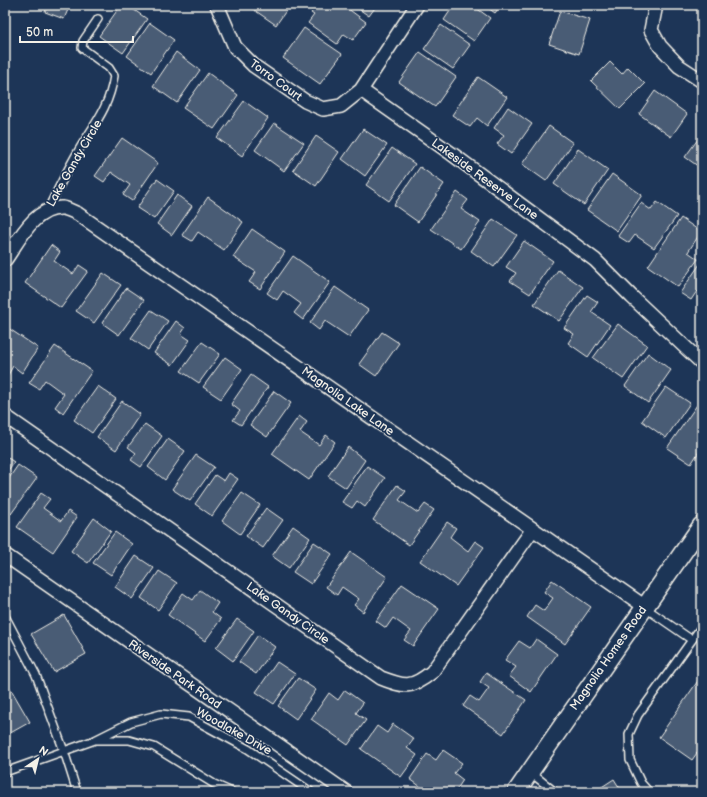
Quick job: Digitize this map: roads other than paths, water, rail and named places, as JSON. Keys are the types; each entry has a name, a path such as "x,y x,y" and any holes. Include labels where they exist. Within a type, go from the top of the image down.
{"street":[{"name":"Torro Court","path":"217,5 235,47 254,66 305,101 323,109 341,106 360,90"},
{"path":"360,90 417,5"},
{"path":"656,5 651,30 660,46 679,66 702,81"},
{"name":"Lakeside Reserve Lane","path":"360,90 452,154 595,260 632,297 702,362"},
{"name":"Magnolia Lake Lane","path":"47,211 64,208 78,214 644,606"},
{"name":"Lake Gandy Circle","path":"5,260 33,220 47,211"},
{"name":"Lakeside Reserve Lane","path":"681,342 702,350"},
{"name":"Lake Gandy Circle","path":"5,416 381,678 402,686 420,682 432,672 533,529"},
{"name":"Magnolia Homes Road","path":"516,792 644,606 702,525"},
{"name":"Riverside Park Road","path":"5,555 346,792"}],"lane":[{"name":"Lake Gandy Circle","path":"47,211 80,148 109,100 114,76 109,68 82,48 83,41 98,19"},
{"path":"644,606 692,640"},
{"path":"5,616 36,675 64,751 77,792"},
{"path":"649,792 642,783 630,760 629,734 638,715 702,626"},
{"name":"Woodlake Drive","path":"5,772 95,740 131,722 161,714 189,717 248,749 311,792"},
{"name":"Woodlake Drive","path":"95,740 129,740 154,748 214,784 232,792"},
{"path":"530,772 555,792"}]}
